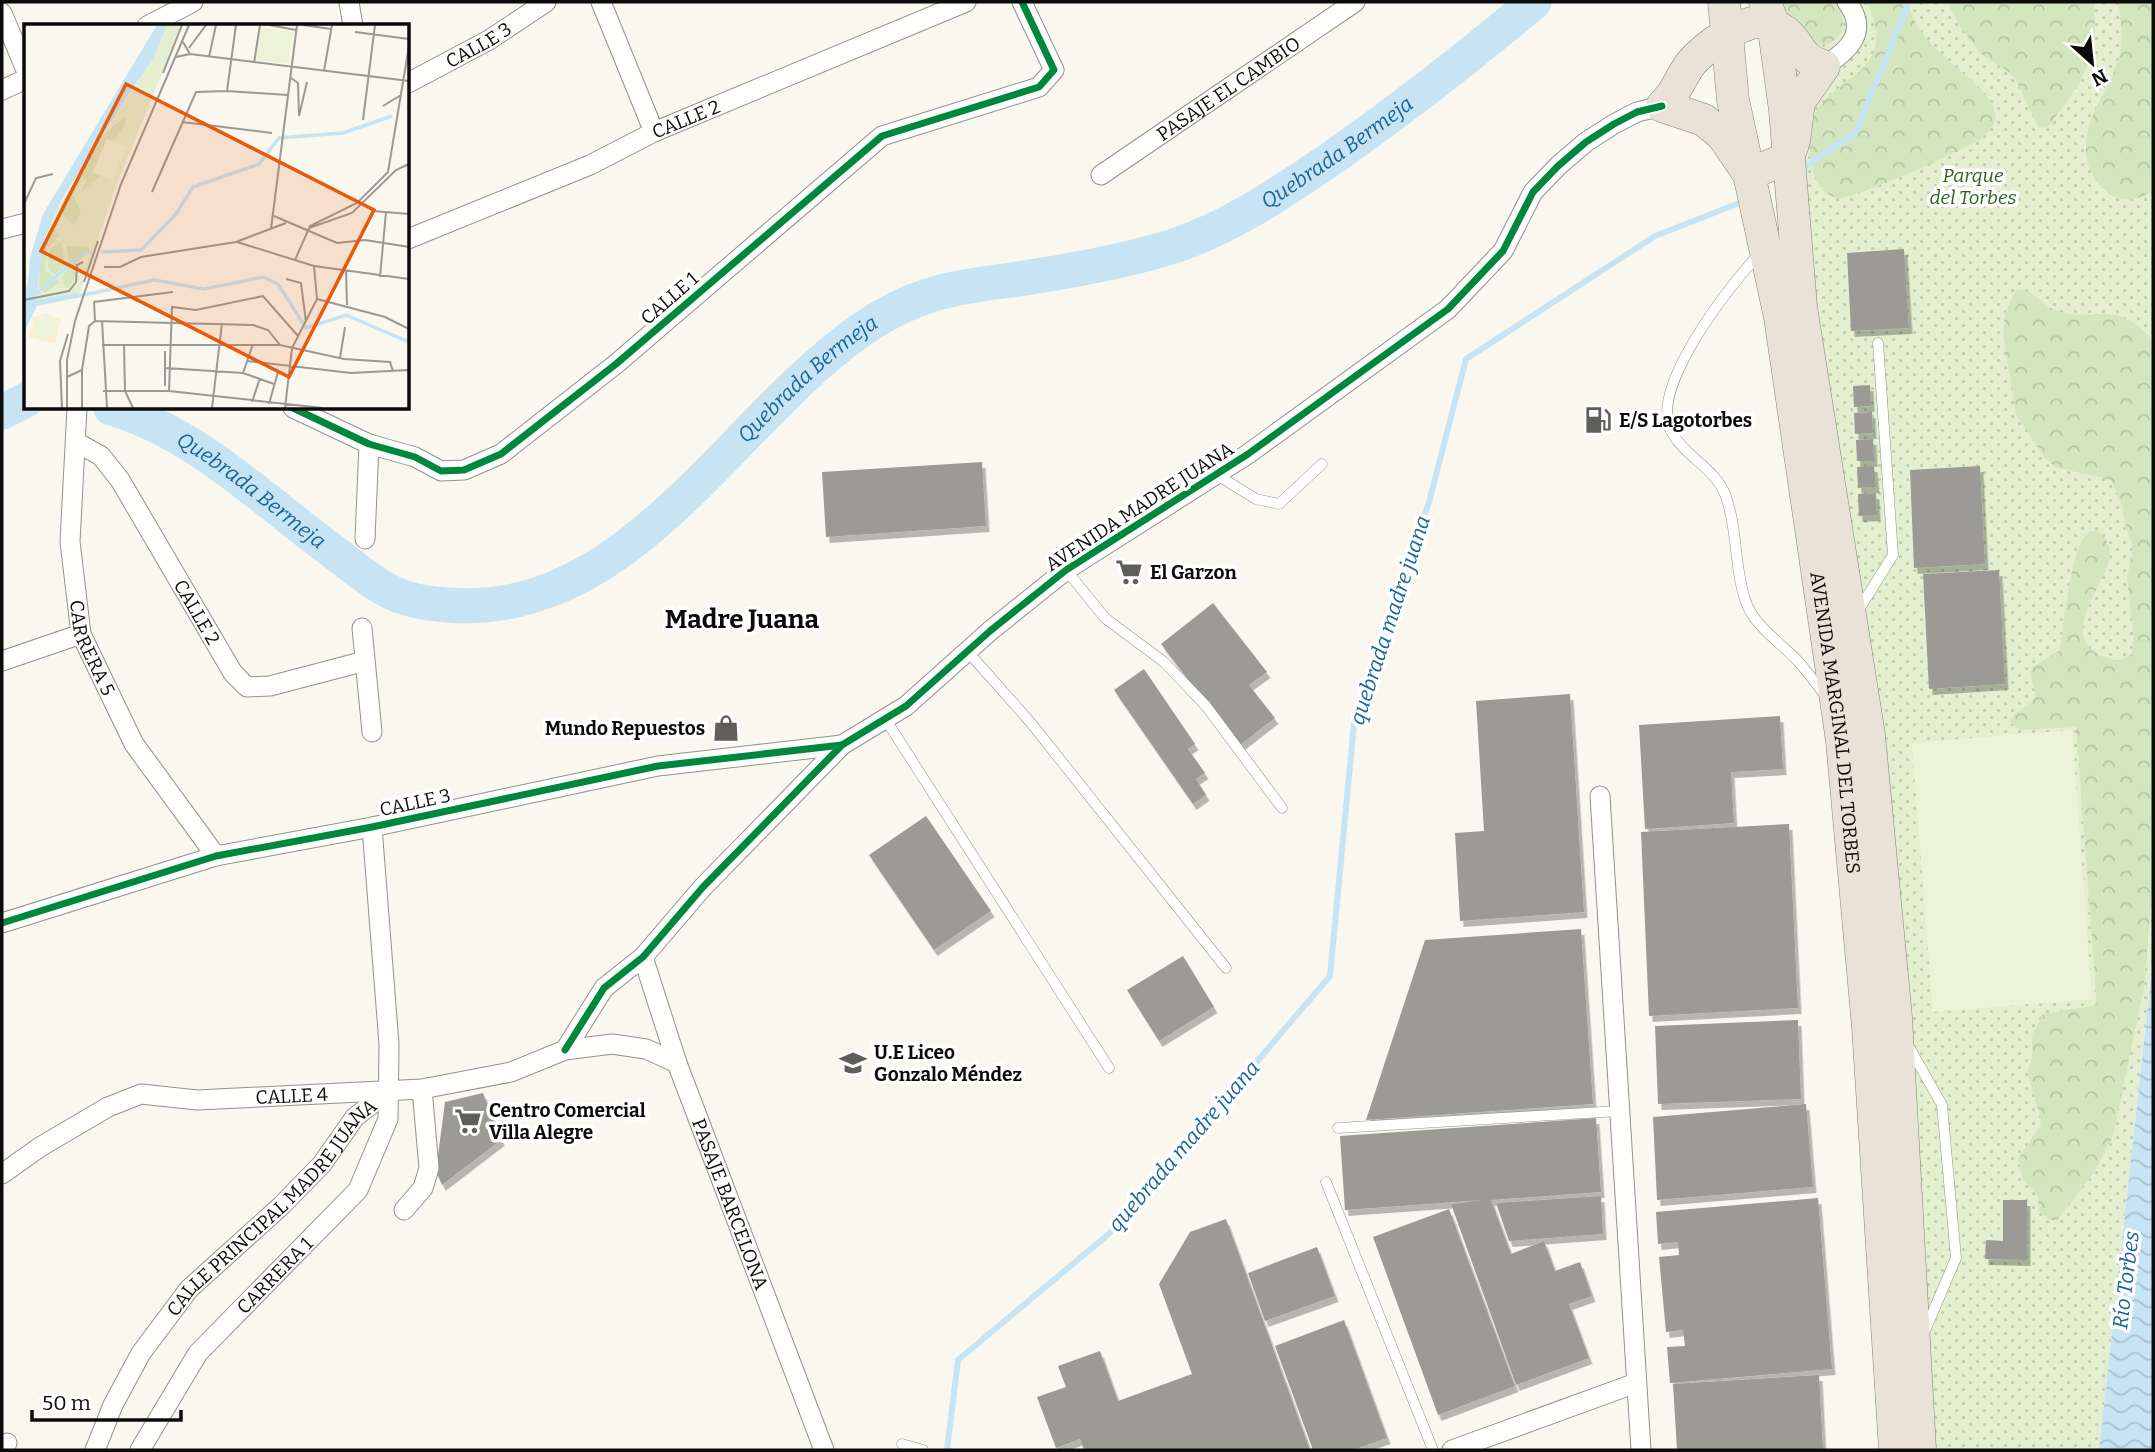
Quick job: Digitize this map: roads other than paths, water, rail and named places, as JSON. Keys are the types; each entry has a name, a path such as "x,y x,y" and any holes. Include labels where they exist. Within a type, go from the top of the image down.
{"highway":[{"name":"AVENIDA MARGINAL DEL TORBES","path":"1724,2 1733,100 1782,331 1838,711 1868,1027 1895,1450"},
{"name":"AVENIDA MARGINAL DEL TORBES","path":"1769,13 1785,110 1801,307 1869,735 1896,1017 1920,1450"},
{"path":"1769,13 1790,33 1807,59 1824,66 1799,102 1794,141 1788,158 1761,169 1746,170 1722,135 1704,120 1662,106 1674,95 1692,62 1742,23 1769,13"}],"street":[{"path":"150,24 193,2"},
{"path":"349,2 353,24"},
{"name":"CALLE 3","path":"410,82 489,40 546,2"},
{"path":"601,2 654,132"},
{"name":"CALLE 2","path":"410,238 590,165 654,132 966,2"},
{"name":"CALLE 1","path":"297,410 369,444 415,457 441,471 464,470 501,454 616,365 882,136 1038,87 1054,70 1022,2"},
{"name":"PASAJE EL CAMBIO","path":"1101,175 1355,2"},
{"path":"1824,66 1846,53 1855,39 1857,19 1847,2"},
{"path":"2,13 24,65"},
{"path":"2,90 24,80"},
{"name":"AVENIDA MADRE JUANA","path":"565,1050 604,988 643,957 695,895 842,745 886,720 1066,570 1216,475 1463,296 1503,251 1533,192 1586,142 1637,112 1662,106"},
{"path":"2,229 24,224"},
{"name":"CARRERA 5","path":"76,415 70,542 82,634 134,744 216,856"},
{"name":"CALLE 2","path":"76,442 101,456 120,480 233,673 247,687 270,686 365,661"},
{"path":"365,538 369,444"},
{"path":"362,628 372,732"},
{"path":"2,662 82,634"},
{"name":"CALLE 3","path":"2,923 216,856 372,827 658,766 842,745"},
{"path":"1600,796 1641,1450"},
{"name":"CALLE PRINCIPAL MADRE JUANA","path":"95,1450 113,1405 141,1353 189,1289 281,1206 322,1164 355,1117 388,1092 389,1044 372,827"},
{"name":"PASAJE BARCELONA","path":"643,957 677,1063 824,1450"},
{"name":"CALLE 4","path":"2,1174 40,1147 107,1107 141,1094 197,1100 422,1089 511,1072 565,1050 612,1044 646,1049 677,1063"},
{"path":"404,1210 423,1188 429,1168 422,1089"},
{"name":"CARRERA 1","path":"140,1450 198,1353 358,1190 388,1119 388,1092"},
{"path":"1452,1450 1636,1383"}],"lane":[{"path":"1765,248 1733,282 1692,347 1668,394 1670,430 1686,453 1713,474 1726,496 1746,604 1762,626 1797,660 1838,711"},
{"path":"1852,621 1893,555 1878,343"},
{"path":"1216,475 1256,499 1279,504 1322,464"},
{"path":"1066,570 1105,618 1164,662 1206,706 1282,808"},
{"path":"969,653 1031,723 1226,968"},
{"path":"886,720 1109,1068"},
{"path":"1896,1017 1910,1050 1942,1105 1956,1258 1913,1359"},
{"path":"1338,1128 1619,1111"},
{"path":"1326,1182 1433,1450"},
{"path":"902,1444 923,1450"}],"water":[{"name":"Río Torbes","path":"2153,955 2153,1450 2099,1450 2152,967"}],"waterway":[{"name":"Quebrada Bermeja","path":"117,410 142,419 201,451 360,572 397,595 442,605 512,601 570,581 623,549 673,508 813,369 861,330 885,315 907,304 949,290 1126,259 1174,246 1238,218 1277,195 1360,138 1534,2"},
{"name":"quebrada madre juana","path":"1799,171 1856,132 1909,2"},
{"name":"quebrada madre juana","path":"947,1450 958,1360 1111,1232 1330,976 1354,724 1429,502 1466,359 1655,236 1747,200"},
{"name":"Quebrada Bermeja","path":"2,412 24,401"}],"place":[{"name":"E/S Lagotorbes","path":"1598,420"},
{"name":"El Garzon","path":"1129,572"},
{"name":"Mundo Repuestos","path":"726,728"},
{"name":"U.E Liceo Gonzalo Méndez","path":"853,1063"},
{"name":"Centro Comercial Villa Alegre","path":"468,1121"}],"district":[{"name":"Madre Juana","path":"742,619"}],"park label":[{"name":"Parque del Torbes","path":"1973,186"}]}
